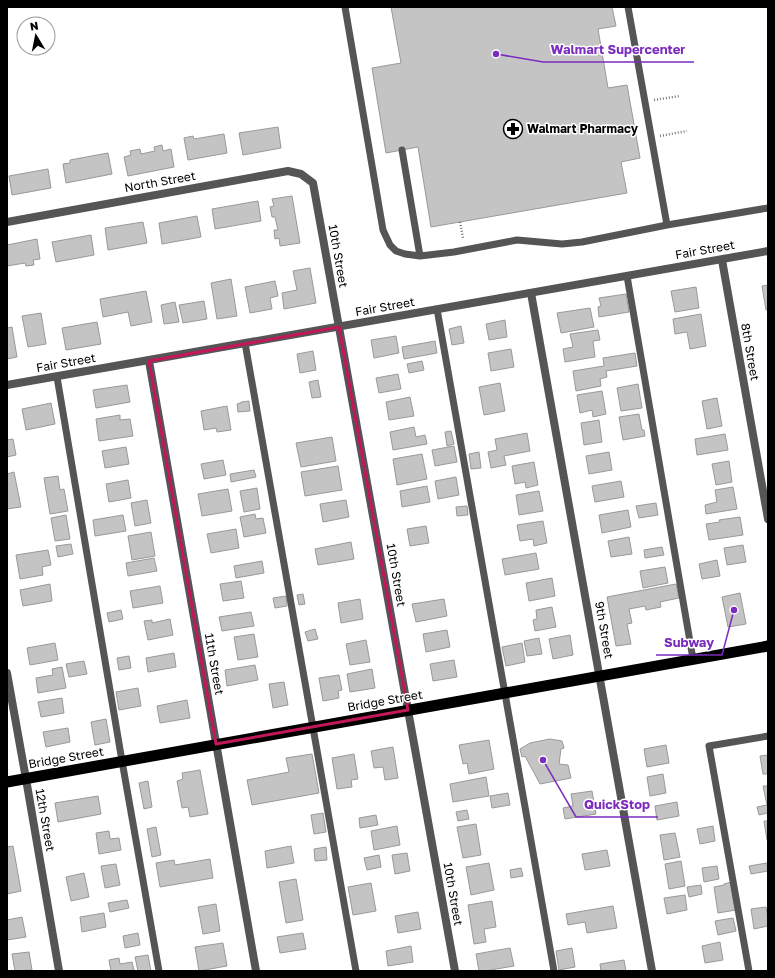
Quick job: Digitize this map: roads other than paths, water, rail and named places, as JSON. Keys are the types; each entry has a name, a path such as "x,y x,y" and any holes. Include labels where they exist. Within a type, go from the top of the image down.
{"highway":[{"name":"Bridge Street","path":"7,782 768,646"}],"street":[{"name":"North Street","path":"7,222 288,171 301,174 313,183"},
{"name":"10th Street","path":"313,183 455,971"},
{"name":"Fair Street","path":"7,385 768,251"},
{"name":"8th Street","path":"722,260 768,519"},
{"name":"9th Street","path":"531,293 652,971"},
{"name":"11th Street","path":"149,360 256,971"},
{"name":"12th Street","path":"7,673 59,971"}],"lane":[{"path":"345,7 383,230 390,245 396,251 420,256 454,252 517,240 562,244 582,242 667,225 768,208"},
{"path":"628,7 667,225"},
{"path":"402,150 420,256"},
{"path":"627,276 693,659"},
{"path":"437,309 554,971"},
{"path":"246,344 356,971"},
{"path":"57,376 159,971"},
{"path":"749,971 709,746 768,736"}],"place":[{"name":"Walmart Supercenter","path":"496,54"},
{"name":"Walmart Pharmacy","path":"513,129"},
{"name":"Subway","path":"734,610"},
{"name":"QuickStop","path":"543,760"}]}
